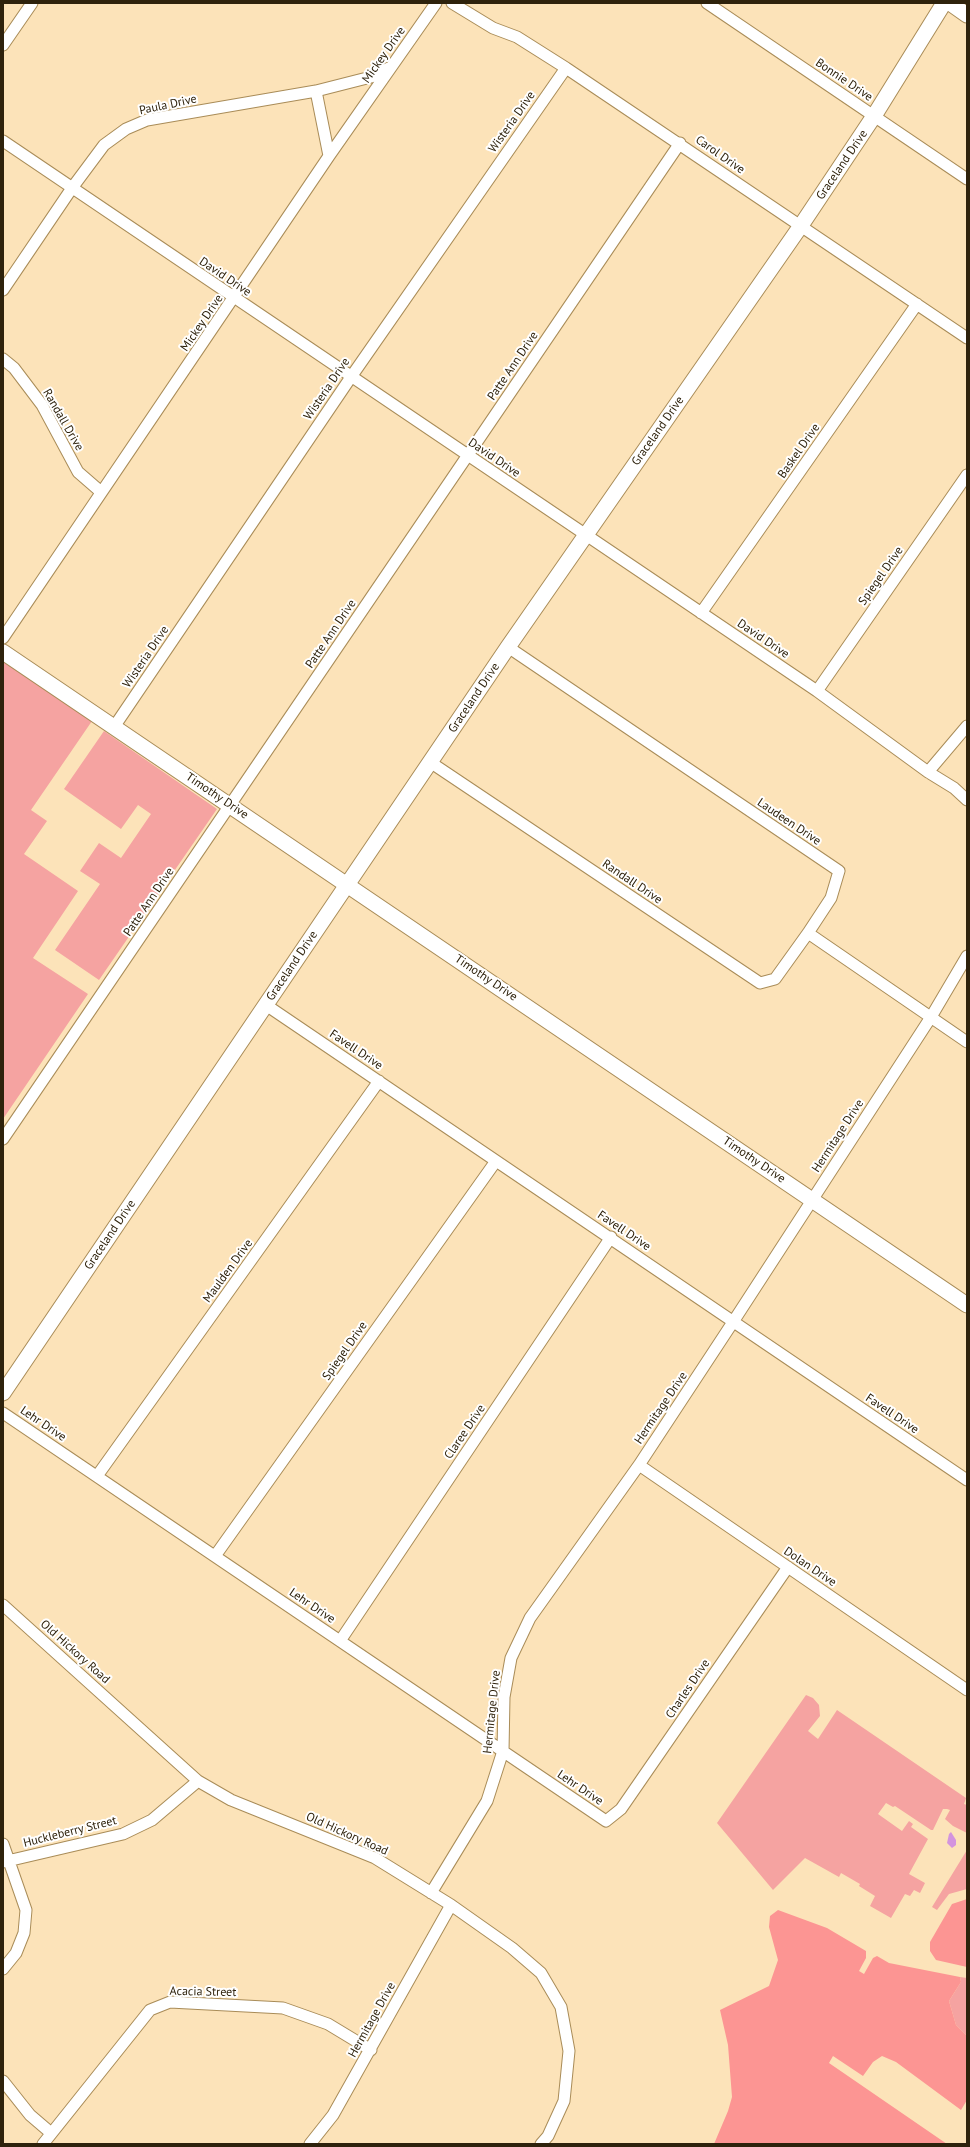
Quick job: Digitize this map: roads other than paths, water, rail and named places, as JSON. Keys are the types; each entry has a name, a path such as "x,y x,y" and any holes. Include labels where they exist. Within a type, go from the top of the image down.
{"street":[{"path":"3,45 32,3"},
{"name":"Mickey Drive","path":"3,638 329,156 436,3"},
{"name":"Carol Drive","path":"452,3 493,28 517,37 566,68 680,143 800,227 967,338"},
{"name":"Bonnie Drive","path":"707,3 967,179"},
{"name":"Graceland Drive","path":"3,1393 508,647 800,227 874,116 944,3"},
{"path":"950,3 967,15"},
{"name":"Paula Drive","path":"3,290 72,188 104,145 126,129 147,120 316,91 371,77 391,67"},
{"name":"Wisteria Drive","path":"114,727 351,377 566,68"},
{"path":"316,91 329,156"},
{"name":"David Drive","path":"3,141 585,536 817,691 928,772 954,788 967,800"},
{"name":"Patte Ann Drive","path":"3,1139 680,143"},
{"name":"Baskel Drive","path":"701,613 917,304"},
{"name":"Randall Drive","path":"3,360 14,368 42,405 78,472 102,492"},
{"name":"Spiegel Drive","path":"817,691 967,475"},
{"name":"Laudeen Drive","path":"508,647 839,871 831,898 808,933"},
{"name":"Timothy Drive","path":"3,652 967,1305"},
{"path":"928,772 967,726"},
{"name":"Randall Drive","path":"430,762 760,983 775,979 808,933"},
{"path":"808,933 967,1042"},
{"name":"Hermitage Drive","path":"431,1893 487,1801 503,1751 504,1697 511,1658 530,1618 639,1465 734,1322 931,1017 967,956"},
{"name":"Favell Drive","path":"266,1005 611,1237 967,1480"},
{"name":"Maulden Drive","path":"97,1476 379,1081"},
{"name":"Spiegel Drive","path":"215,1556 496,1161"},
{"name":"Claree Drive","path":"340,1641 611,1237"},
{"name":"Lehr Drive","path":"3,1413 606,1821"},
{"name":"Dolan Drive","path":"639,1465 967,1690"},
{"name":"Charles Drive","path":"606,1821 621,1809 788,1567"},
{"name":"Old Hickory Road","path":"3,1605 198,1781 231,1800 375,1858 451,1905 512,1948 541,1973 561,2007 569,2051 564,2100 548,2136 541,2144"},
{"name":"Huckleberry Street","path":"6,1861 123,1834 152,1820 198,1781"},
{"path":"3,1844 6,1861 26,1910 24,1933 16,1953 3,1969"},
{"name":"Hermitage Drive","path":"310,2144 333,2115 372,2050 451,1905"},
{"name":"Acacia Street","path":"43,2144 150,2010 170,2002 283,2008 328,2024 372,2050"},
{"path":"3,2082 30,2115 51,2133"}]}
